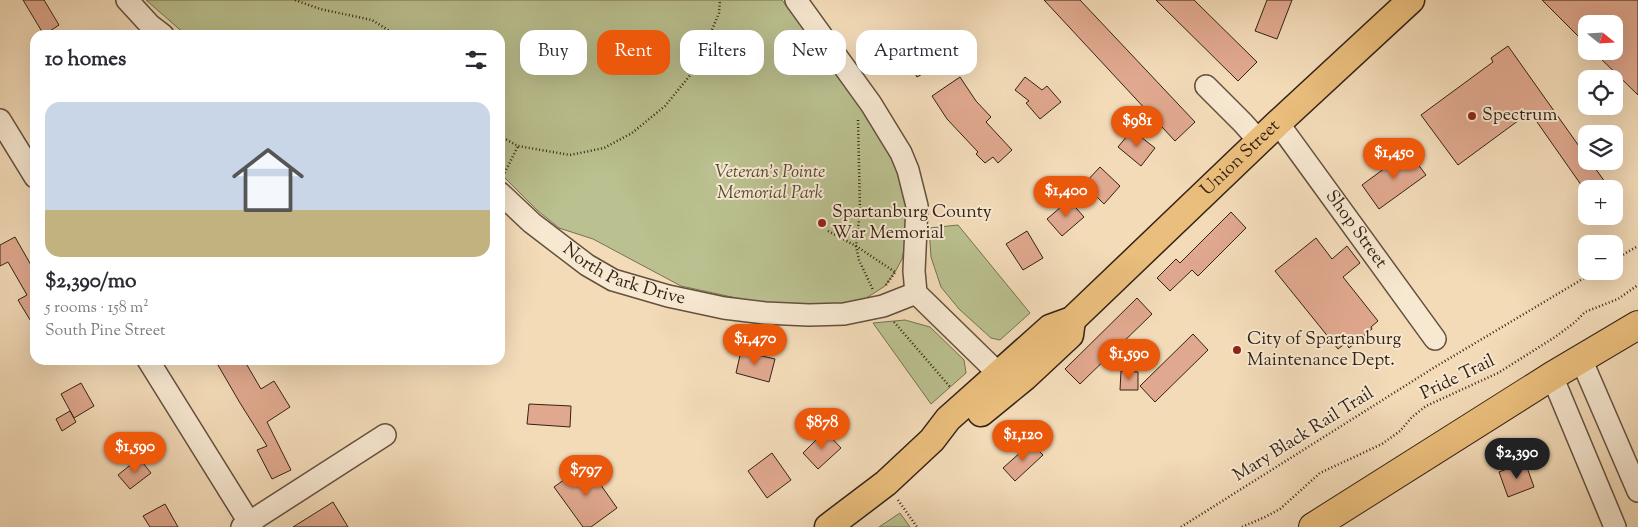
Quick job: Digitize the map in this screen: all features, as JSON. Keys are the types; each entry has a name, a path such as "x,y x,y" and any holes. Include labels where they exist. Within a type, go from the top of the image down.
{"highway":[{"path":"1313,527 1552,376 1638,325"}],"main road":[{"name":"Union Street","path":"828,527 886,483 932,440 947,441 1006,380 1070,336 1072,320 1278,123 1411,0"}],"street":[{"path":"127,0 156,30"},
{"path":"796,0 871,104 901,154 908,170 917,206 914,271 916,293 1006,380"},
{"path":"1206,86 1259,141"},
{"path":"0,120 30,169"},
{"name":"Shop Street","path":"1278,123 1435,339"},
{"name":"North Park Drive","path":"505,198 532,223 587,265 613,280 668,296 724,308 765,313 844,314 883,306 916,293"},
{"path":"1581,359 1638,490"},
{"path":"151,365 248,526 385,435"},
{"path":"1552,376 1615,527"}],"path":[{"path":"295,0 320,9 372,20 388,30"},
{"path":"505,139 518,146 570,155 604,148 632,133 665,106 696,68 719,13 720,0"},
{"path":"856,112 858,120 860,211 856,246 858,260 874,292"},
{"path":"505,173 518,146"},
{"path":"828,231 856,246 895,272"},
{"path":"1623,255 1638,246"},
{"path":"885,286 898,265"},
{"name":"Mary Black Rail Trail","path":"1181,527 1435,367 1581,280"},
{"name":"Pride Trail","path":"1242,527 1280,508 1320,473 1382,444 1400,431 1412,416 1426,406 1498,373 1555,337 1585,312 1618,299 1638,285"},
{"path":"890,317 953,391"},
{"path":"901,505 917,527"}],"green space":[{"name":"Veteran's Pointe Memorial Park","path":"146,0 782,0 804,30 774,30 774,75 838,75 864,110 890,154 902,185 909,225 902,259 895,272 885,286 860,302 835,306 764,304 681,286 593,239 559,228 537,210 505,178 505,30 180,30"},
{"path":"958,225 1030,313 1000,340 991,338 959,309 941,287 931,257 929,228"},
{"path":"905,320 930,327 964,360 966,373 931,404 873,323"},
{"path":"900,513 910,527 879,527"}],"building":[{"path":"23,0 44,0 59,25 52,30 41,30"},
{"path":"1044,0 1080,0 1195,122 1175,141"},
{"path":"1156,0 1194,0 1257,62 1238,81"},
{"path":"1267,0 1292,0 1277,39 1255,31"},
{"path":"1542,0 1638,0 1638,95 1623,80 1623,70 1612,70 1602,60 1623,60 1623,15 1578,15 1578,36"},
{"path":"1508,46 1578,145 1578,170 1596,170 1604,180 1578,180 1530,112 1458,165 1421,115 1493,62 1491,58"},
{"path":"960,77 976,101 991,117 986,122 1012,150 998,163 993,157 985,163 976,154 978,152 947,119 932,96"},
{"path":"1025,77 1042,90 1047,86 1061,102 1040,119 1026,103 1029,101 1015,90"},
{"path":"1132,130 1155,148 1141,166 1118,147"},
{"path":"1408,151 1426,175 1379,209 1362,185"},
{"path":"1100,167 1120,186 1104,204 1084,184"},
{"path":"1069,200 1084,217 1062,236 1047,219"},
{"path":"1231,212 1246,228 1198,276 1192,270 1170,291 1157,278 1176,259 1180,263"},
{"path":"1027,231 1043,258 1023,270 1006,244"},
{"path":"15,237 30,263 30,320 18,300 27,295 8,262 0,266 0,245"},
{"path":"1316,238 1332,259 1347,246 1360,263 1343,277 1378,321 1371,327 1372,329 1349,348 1346,343 1338,349 1275,271"},
{"path":"1137,298 1152,314 1080,384 1065,369"},
{"path":"1193,334 1208,350 1155,402 1140,386"},
{"path":"741,351 775,359 769,382 736,373"},
{"path":"218,365 247,365 261,389 274,381 290,407 267,422 291,470 272,479 257,450 267,446"},
{"path":"1121,371 1138,372 1138,390 1120,390"},
{"path":"81,383 94,406 74,418 61,394"},
{"path":"529,404 571,406 570,427 527,424"},
{"path":"70,411 76,422 62,431 56,419"},
{"path":"825,431 841,448 818,469 803,453"},
{"path":"1031,443 1043,455 1015,481 1003,468"},
{"path":"772,453 791,480 767,498 748,471"},
{"path":"139,458 151,473 130,489 118,475"},
{"path":"1525,462 1534,487 1508,497 1499,472"},
{"path":"586,464 617,508 591,527 583,527 554,487"},
{"path":"333,502 348,527 293,527"},
{"path":"165,504 178,527 150,527 143,516"}],"place":[{"name":"Spectrum","path":"1472,116"},
{"name":"Spartanburg County War Memorial","path":"822,223"},
{"name":"City of Spartanburg Maintenance Dept.","path":"1237,350"}]}
